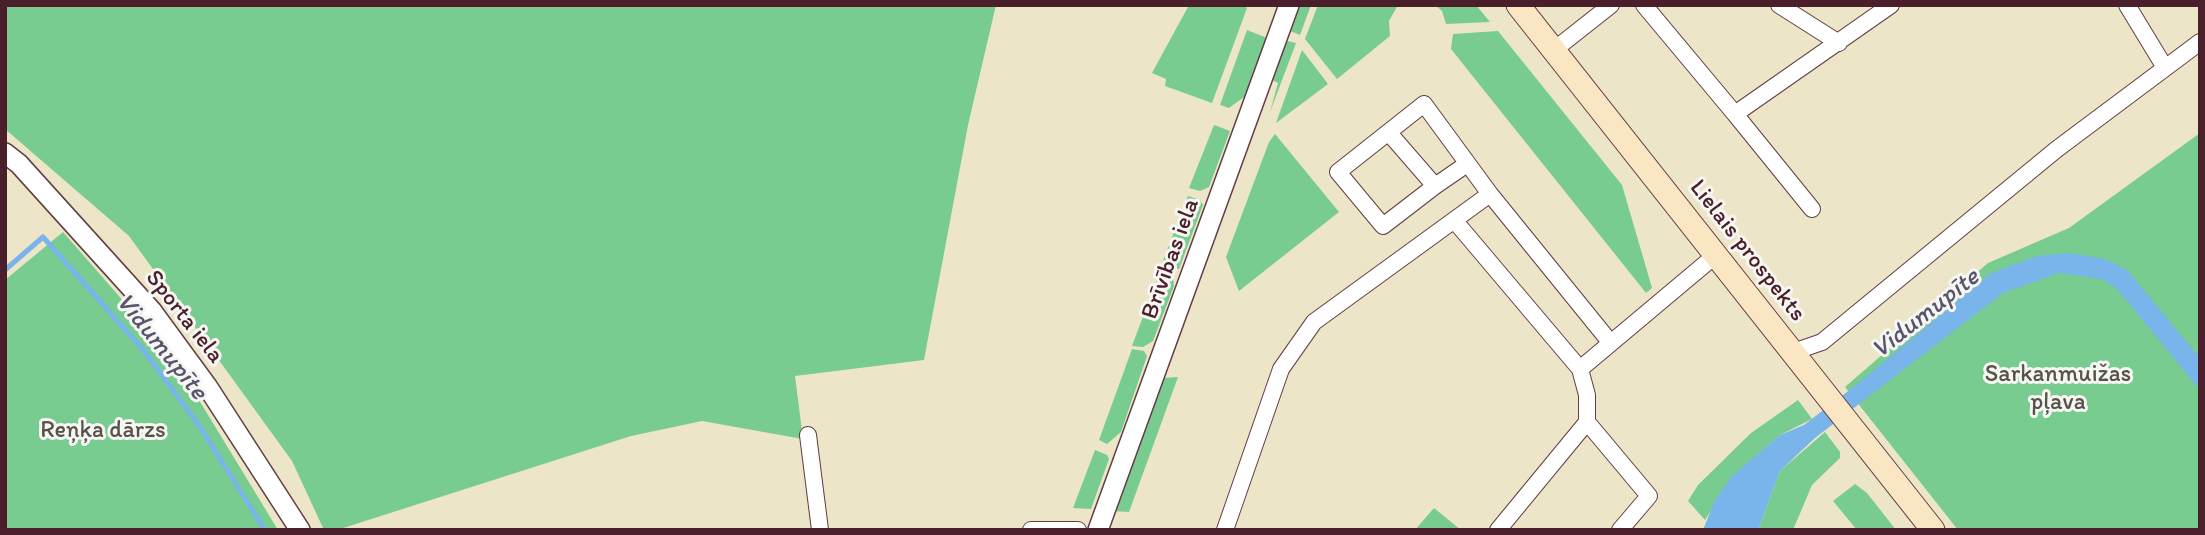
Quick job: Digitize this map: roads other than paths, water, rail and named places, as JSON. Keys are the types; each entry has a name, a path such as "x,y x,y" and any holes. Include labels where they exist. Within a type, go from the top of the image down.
{"main road":[{"name":"Lielais prospekts","path":"1518,5 1933,530"}],"street":[{"name":"Brīvības iela","path":"1098,530 1289,5"},
{"path":"1554,50 1611,5"},
{"path":"1644,5 1812,209"},
{"path":"1735,114 1891,5"},
{"path":"2127,5 2164,66"},
{"path":"1788,7 1839,43"},
{"path":"1793,352 1822,342 2164,66 2200,42"},
{"path":"1467,164 1383,226 1338,172 1424,104 1489,194 1610,342"},
{"path":"1389,133 1435,186"},
{"name":"Sporta iela","path":"5,153 19,164 152,311 207,386 300,530"},
{"path":"1226,530 1281,369 1314,322 1489,194"},
{"path":"1454,220 1580,369 1587,395 1587,422 1498,530"},
{"path":"1580,369 1717,254"},
{"path":"1587,422 1648,496 1620,530"},
{"path":"808,435 820,530"},
{"path":"1031,530 1078,530"}],"water":[{"name":"Vidumupīte","path":"2069,253 2105,259 2127,270 2200,358 2200,390 2116,288 2101,279 2059,273 2003,293 1815,438 1780,471 1758,530 1703,530 1715,500 1733,475 1780,435 1804,425 1856,385 1991,273 2037,256"}],"waterway":[{"name":"Vidumupīte","path":"5,270 43,237 145,352 200,427 265,530"}],"park label":[{"name":"Sarkanmuižas pļava","path":"2058,389"},
{"name":"Reņķa dārzs","path":"103,431"}]}
